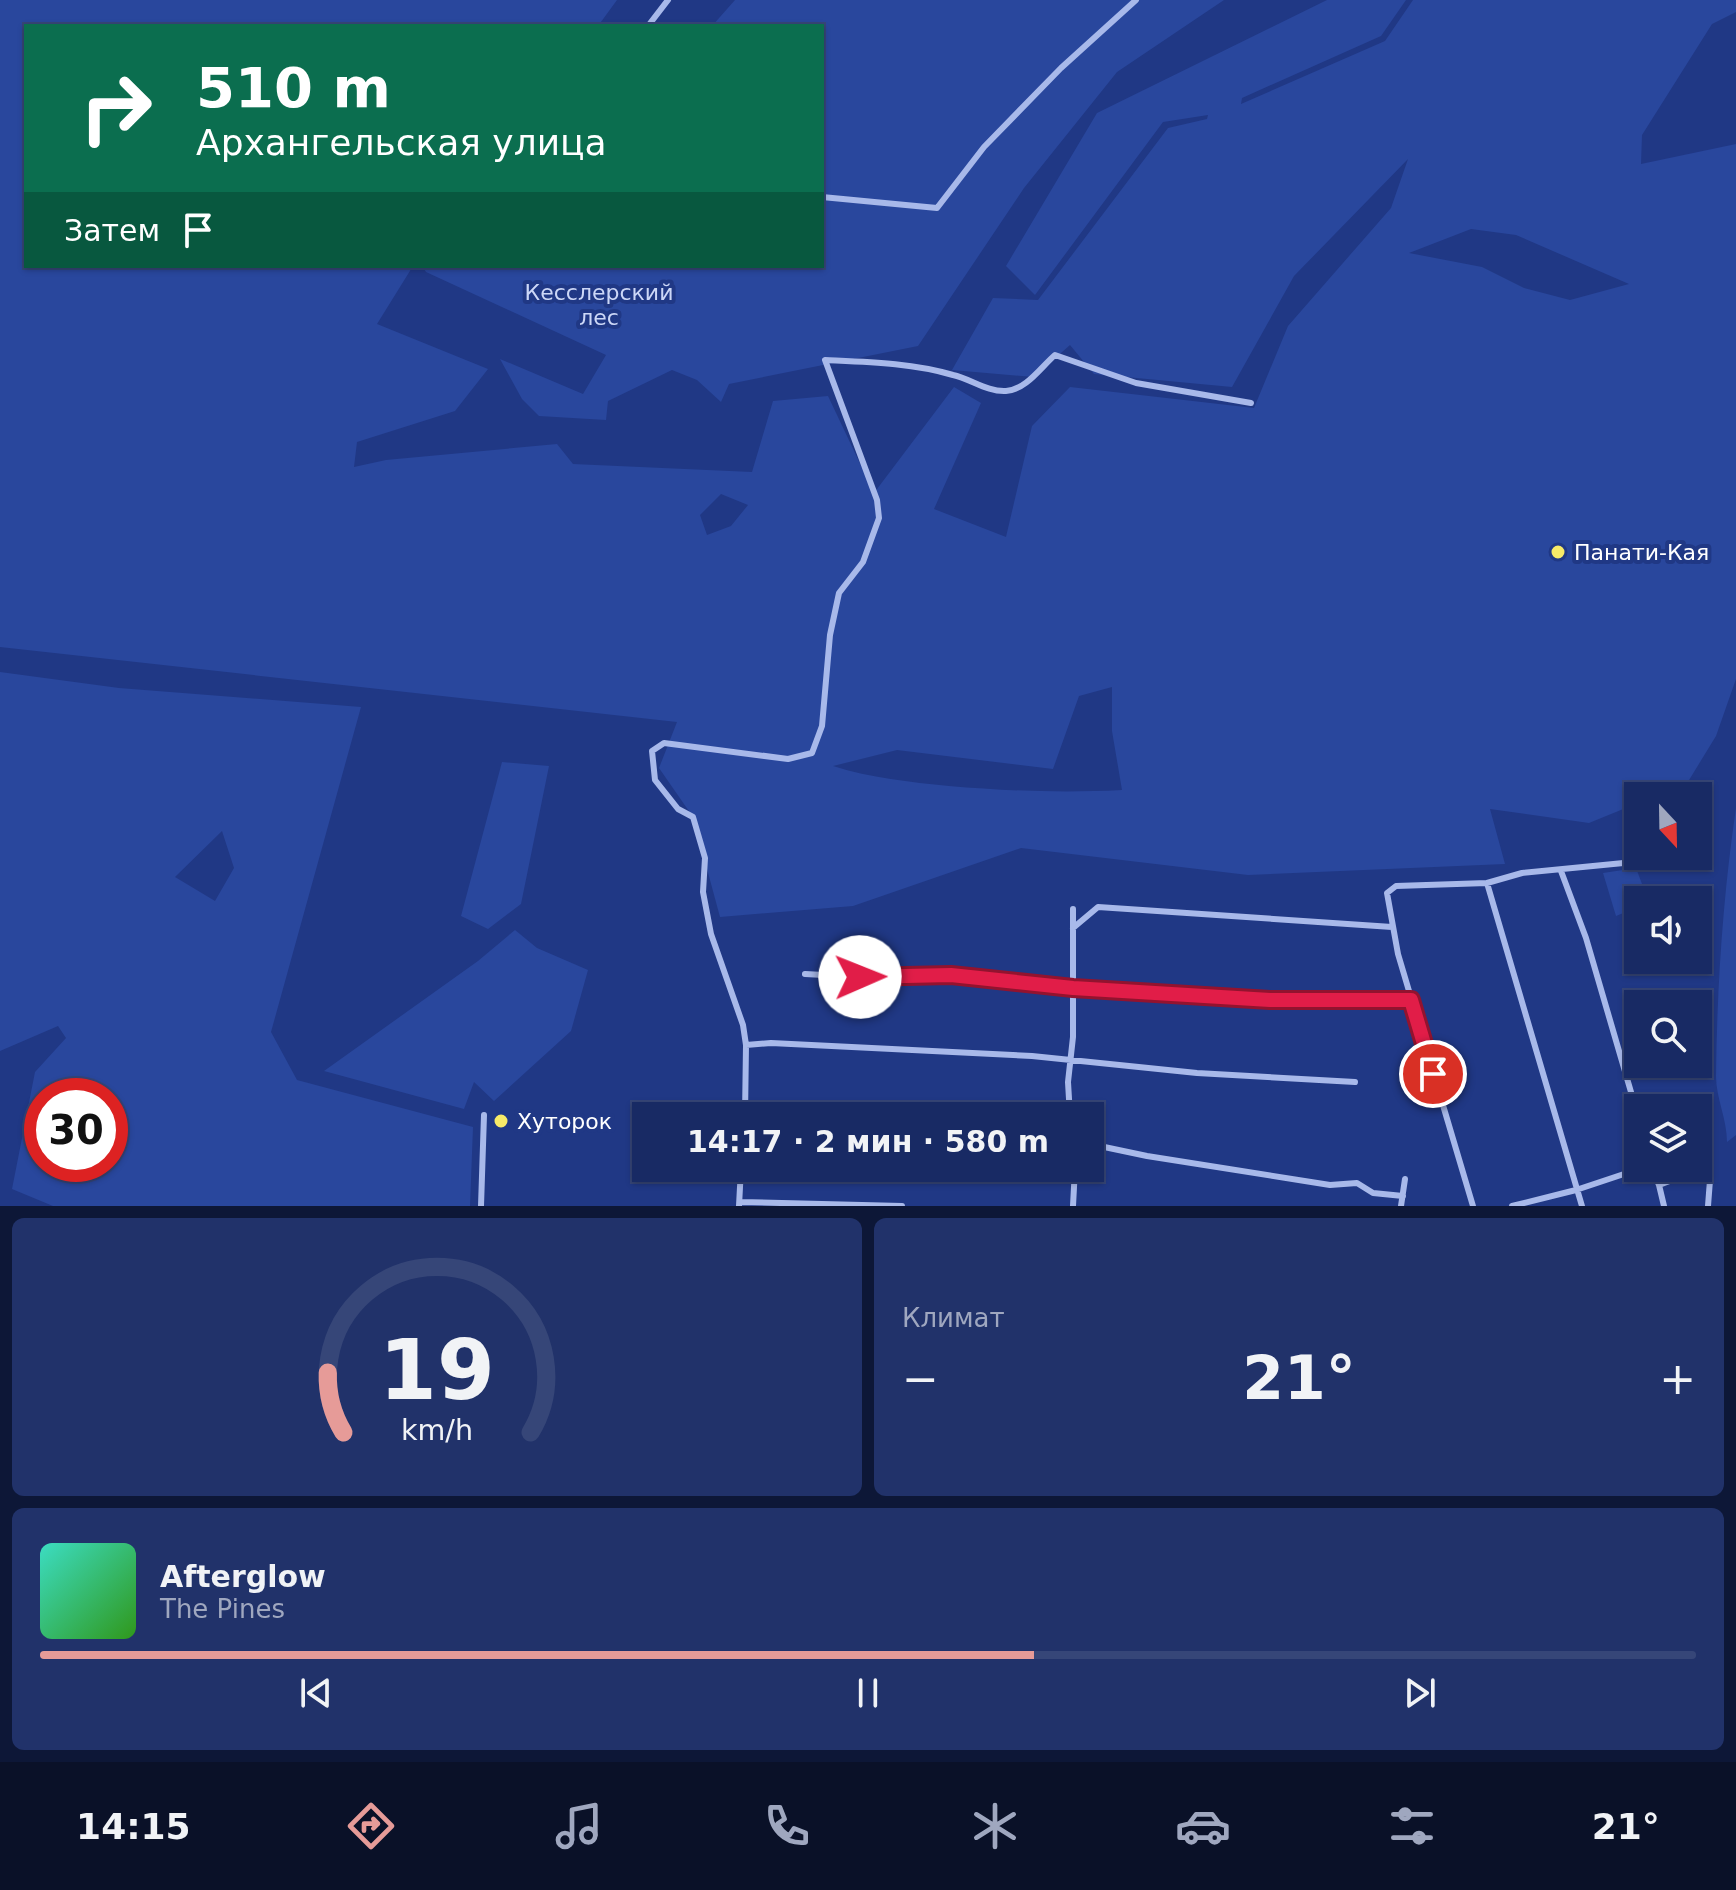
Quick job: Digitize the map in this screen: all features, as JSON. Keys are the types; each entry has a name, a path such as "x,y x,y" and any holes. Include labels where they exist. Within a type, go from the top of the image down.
{"street":[{"path":"650,24 668,0"},
{"path":"824,197 937,208 984,147 1061,68 1136,0"},
{"path":"745,1102 746,1045 743,1025 711,934 703,892 705,858 693,817 678,809 655,780 652,751 664,743 788,759 812,753 822,726 830,635 839,593 863,562 879,518 877,500 825,360 888,363 954,375 984,387 1005,391 1018,388 1055,355 1136,383 1251,403"},
{"path":"1473,1206 1411,1000 1392,927 1387,893 1396,886 1487,883 1522,873 1624,863"},
{"path":"1561,871 1586,938 1632,1094"},
{"path":"1487,883 1582,1206"},
{"path":"1073,928 1098,907 1392,927"},
{"path":"1069,1102 1073,909"},
{"path":"805,974 860,977 951,975 1073,988 1270,1000 1411,1000"},
{"path":"746,1045 771,1043 1032,1056 1197,1073 1355,1082"},
{"path":"481,1206 484,1115"},
{"path":"1104,1147 1330,1185 1357,1183 1373,1193 1403,1196"},
{"path":"1512,1206 1624,1174"},
{"path":"1401,1206 1405,1179"},
{"path":"1659,1185 1675,1179 1710,1180 1708,1206"},
{"path":"740,1182 739,1204 902,1206"},
{"path":"1073,1206 1074,1182"},
{"path":"1658,1182 1664,1206"}],"green space":[{"path":"0,0 617,0 599,24 24,24 24,268 412,268 377,324 488,369 455,411 357,442 354,467 386,460 557,444 573,464 752,472 773,401 828,396 874,493 954,387 981,403 934,509 1006,537 1032,426 1070,387 1254,408 1288,326 1391,208 1408,159 1294,276 1232,387 1094,374 1070,345 1034,377 952,370 993,298 1038,300 1168,128 1207,119 1208,115 1163,122 1035,295 1006,266 1097,113 1327,0 1406,0 1381,36 1242,98 1241,104 1385,41 1413,0 1736,0 1736,12 1712,24 1642,135 1641,164 1736,144 1736,679 1716,736 1688,782 1624,782 1624,809 1589,823 1490,809 1505,864 1248,875 1021,848 853,906 720,917 693,817 659,768 677,722 0,647","holes":["1471,229 1516,235 1629,284 1570,300 1524,288 1482,267 1409,253","721,494 748,505 731,526 707,535 700,515","1112,687 1112,731 1122,790 1036,791 949,786 876,777 833,766 897,750 1053,769 1079,696"]},
{"name":"Кесслерский лес","path":"735,0 1224,0 1117,72 1024,188 918,346 729,384 721,402 697,380 672,370 608,401 606,420 539,416 522,399 500,359 583,394 606,355 426,272 423,268 824,268 824,24 714,24"},
{"path":"0,672 119,688 361,707 271,1032 297,1080 473,1127 470,1206 53,1206 12,1189 24,1128 24,1182 128,1182 128,1078 34,1078 35,1072 66,1038 58,1026 0,1051","holes":["222,831 234,868 215,901 175,877"]},
{"path":"502,762 549,766 521,904 488,929 461,916"},
{"path":"1736,808 1736,1135 1727,1142 1716,1084 1717,1042 1724,908"},
{"path":"1637,870 1643,886 1624,886 1624,913 1616,916 1603,873"},
{"path":"515,930 537,948 588,970 571,1031 494,1101 474,1082 464,1109 324,1071 478,961"}],"place":[{"name":"Панати-Кая","path":"1558,552"},
{"name":"Хуторок","path":"501,1121"}],"route":[{"path":"860,977 951,975 1073,988 1270,1000 1411,1000 1433,1074"}]}
